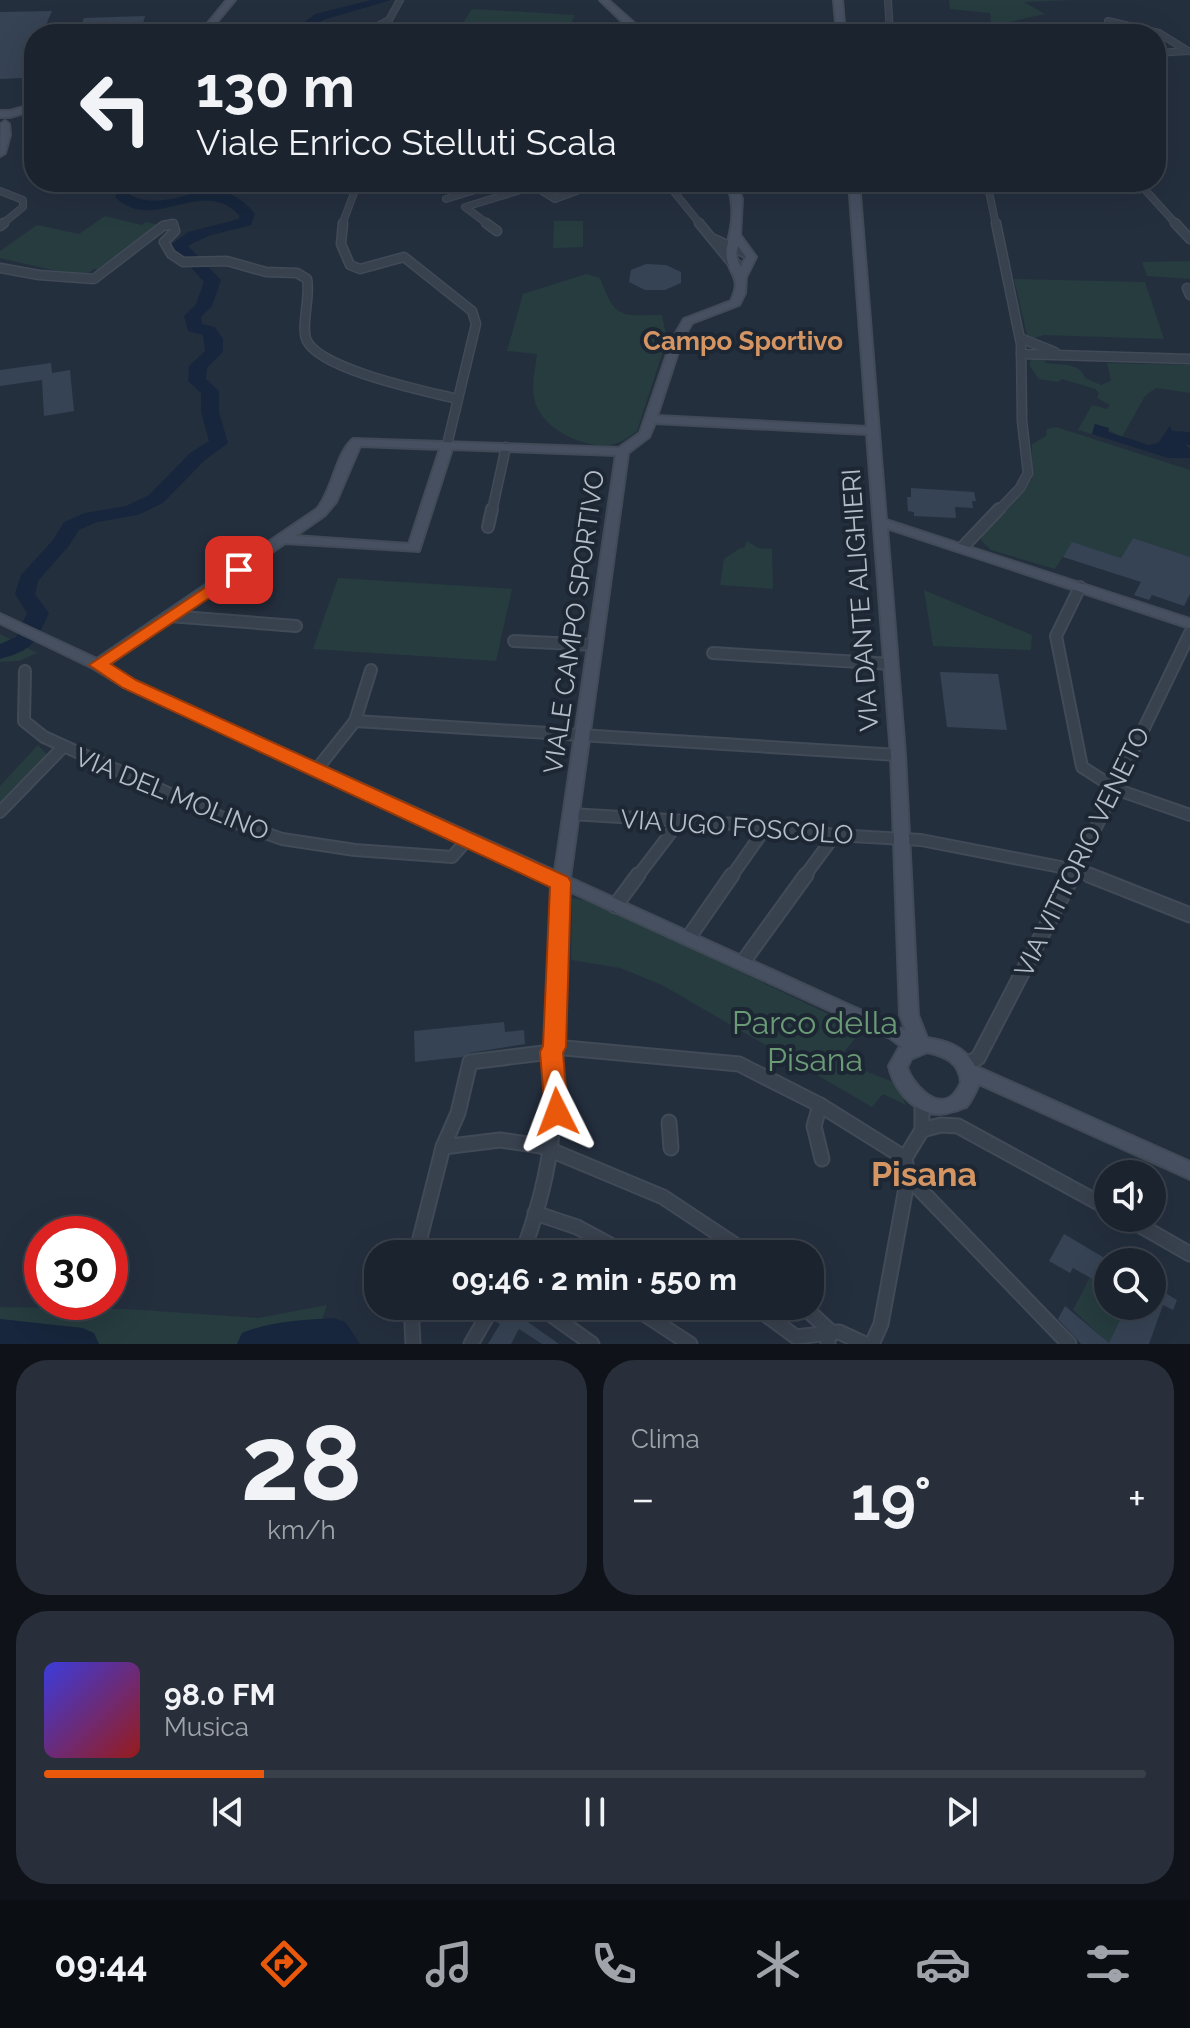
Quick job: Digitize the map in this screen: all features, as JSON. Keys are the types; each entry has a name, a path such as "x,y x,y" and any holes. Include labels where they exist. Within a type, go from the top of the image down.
{"street":[{"path":"211,24 231,0"},
{"path":"382,24 389,20 400,0"},
{"path":"604,0 630,24"},
{"path":"838,0 840,24"},
{"path":"888,0 889,24"},
{"path":"1108,21 1121,24"},
{"path":"1166,37 1189,51"},
{"path":"1166,52 1189,51"},
{"path":"0,153 6,135 4,119 24,111"},
{"path":"0,191 16,194 23,200 23,207 0,226"},
{"path":"286,539 414,548 447,445 476,324 472,311 404,257 360,269 346,261 341,244 342,225 344,211 353,192"},
{"path":"446,199 469,192"},
{"path":"497,231 465,207 514,192"},
{"path":"544,192 555,199 576,192"},
{"path":"674,192 741,277"},
{"path":"731,262 737,199 735,192"},
{"name":"VIA DANTE ALIGHIERI","path":"855,192 898,755 909,1015 918,1049"},
{"path":"963,547 1020,488 1028,473 1022,421 1020,338 989,192"},
{"path":"1147,192 1190,239"},
{"path":"0,265 61,277 94,279 167,224 173,224 175,231 164,242 171,254 183,262 227,261 266,272 297,273 307,279 311,292 304,336 310,349 328,360 377,377 457,399"},
{"path":"712,238 734,241 750,258 740,264 731,262"},
{"name":"VIALE CAMPO SPORTIVO","path":"561,882 622,452 645,435 677,340 688,321 735,303 740,293 741,277 750,258"},
{"path":"1020,338 1062,355"},
{"path":"1021,354 1190,359"},
{"path":"650,419 873,431"},
{"path":"92,662 169,616 286,539 321,512 332,499 354,444 622,452"},
{"path":"488,527 506,447"},
{"path":"880,522 1190,624"},
{"path":"1080,587 1056,636 1082,767 1090,776 1190,815"},
{"path":"169,616 296,626"},
{"path":"0,618 92,662 129,684 467,840 689,937 884,1029 918,1049 953,1052 968,1073 1005,1086 1190,1171"},
{"name":"VIA VITTORIO VENETO","path":"968,1073 1076,870 1190,633"},
{"path":"514,641 595,645"},
{"path":"713,653 891,664"},
{"path":"317,769 355,721 371,670"},
{"name":"VIA DEL MOLINO","path":"25,671 24,721 61,749 114,768 260,832 324,847 452,857 467,840"},
{"path":"355,721 898,755"},
{"name":"VIA DEL MOLINO","path":"0,812 61,749"},
{"name":"VIA UGO FOSCOLO","path":"571,814 767,826 835,835 903,839 1076,870 1190,915"},
{"path":"615,906 679,822"},
{"path":"689,937 767,826"},
{"path":"743,962 835,835"},
{"path":"526,1240 553,1152 557,1112 553,1050 561,882"},
{"path":"884,1029 909,1015"},
{"path":"918,1049 898,1070 902,1085 922,1102 949,1105 965,1096 968,1073"},
{"path":"420,1240 443,1147 458,1113 470,1062 553,1050 739,1064 820,1105 905,1158"},
{"path":"872,1344 881,1324 908,1177 905,1158 922,1130 922,1102"},
{"path":"820,1105 814,1126 822,1159"},
{"path":"949,1105 958,1126"},
{"path":"669,1122 671,1148"},
{"path":"922,1130 941,1125 958,1126 1094,1200"},
{"path":"443,1147 498,1140 540,1143 553,1152 663,1197 728,1240"},
{"path":"908,1177 1069,1344"},
{"path":"535,1213 577,1227 601,1240"},
{"path":"1152,1232 1190,1254"},
{"path":"412,1320 413,1344"},
{"path":"471,1344 485,1320"},
{"path":"559,1320 592,1344"},
{"path":"653,1320 690,1344"},
{"path":"773,1320 796,1337 850,1333 865,1344"},
{"path":"814,1320 828,1337"}],"green space":[{"path":"949,0 1072,0 1024,2 1045,14 1001,24 991,24 990,13 950,9"},
{"path":"472,9 575,15 571,24 462,24"},
{"path":"105,216 142,225 146,222 159,225 103,271 94,269 83,277 0,258 0,251 37,225 79,234"},
{"path":"554,221 583,221 583,247 553,248"},
{"path":"1190,261 1190,279 1147,276 1142,262"},
{"path":"586,274 600,278 610,302 621,312 662,315 667,339 637,431 621,442 609,445 586,443 553,427 538,409 534,398 537,354 507,351 523,294"},
{"path":"1014,279 1145,282 1164,339 1044,335 1028,340"},
{"path":"1032,358 1074,367 1085,378 1101,385 1111,381 1107,363 1190,365 1190,393 1156,388 1145,396 1122,437 1095,424 1092,434 1078,430 1092,405 1107,409 1110,405 1097,398 1099,393 1095,389 1062,379 1058,382 1039,379 1029,365"},
{"path":"1056,427 1190,470 1190,557 1133,538 1121,558 1072,543 1055,569 991,550 981,540 983,534 1032,479 1032,444 1046,436 1047,429"},
{"path":"747,541 758,548 772,549 773,589 720,585 724,559 744,548"},
{"path":"338,578 512,589 496,661 313,649"},
{"path":"924,590 1032,635 1031,650 933,646"},
{"path":"0,634 37,653 19,661 0,662"},
{"path":"38,745 47,755 0,804 0,786"},
{"name":"Parco della Pisana","path":"572,898 594,902 862,1030 844,1052 860,1067 896,1083 906,1105 883,1094 872,1107 662,985 620,968 571,960"},
{"path":"1090,1277 1094,1280 1094,1320 1121,1320 1109,1344 1073,1310"},
{"path":"327,1305 314,1344 0,1344 0,1307 24,1307 24,1320 128,1320 128,1309 258,1318"}],"water":[{"path":"1095,424 1109,428 1108,432 1149,445 1158,443 1170,426 1172,431 1190,432 1190,445 1185,445 1190,449 1190,458 1168,458 1092,434"}],"building":[{"path":"52,11 46,24 24,24 23,78 0,79 0,12"},
{"path":"145,16 143,24 82,24 84,18"},
{"path":"646,264 666,265 681,272 681,283 665,290 645,290 629,282 631,270"},
{"path":"51,363 52,373 70,370 74,411 44,416 42,380 0,386 0,370"},
{"path":"911,488 974,492 976,501 972,501 973,508 955,507 956,518 914,516 914,512 908,511 907,497 911,497"},
{"path":"1133,538 1190,557 1190,594 1184,606 1152,595 1149,600 1134,595 1141,582 1063,557 1072,542 1121,558"},
{"path":"940,672 998,674 1007,730 947,727"},
{"path":"504,1022 505,1032 524,1030 525,1044 469,1053 462,1057 415,1062 414,1031"},
{"path":"1064,1234 1094,1252 1094,1280 1073,1268 1070,1273 1049,1261"},
{"path":"1166,1293 1177,1300 1173,1310 1166,1306"},
{"path":"1065,1306 1109,1343 1120,1320 1158,1320 1149,1344 1081,1344 1058,1319"},
{"path":"525,1320 559,1344 542,1344 519,1329 511,1344 488,1344 500,1324 495,1321"}],"waterway":[{"path":"309,24 319,17 385,0"},
{"path":"0,652 25,642 38,613 25,594 28,580 61,543 71,526 92,517 131,511 156,499 197,457 219,443 210,412 210,391 197,381 198,366 214,352 214,339 209,331 194,327 192,316 204,306 213,280 203,274 179,245 202,233 246,222 247,214 234,200 219,195 203,195 154,206 137,205 122,197 124,192"},
{"path":"253,1344 291,1336 334,1333 344,1344"},
{"path":"0,1334 83,1344"}],"district":[{"name":"Campo Sportivo","path":"743,341"},
{"name":"Pisana","path":"924,1174"}],"route":[{"path":"239,570 98,665 129,684 561,882 560,946 554,1047 551,1052 557,1112"}]}
